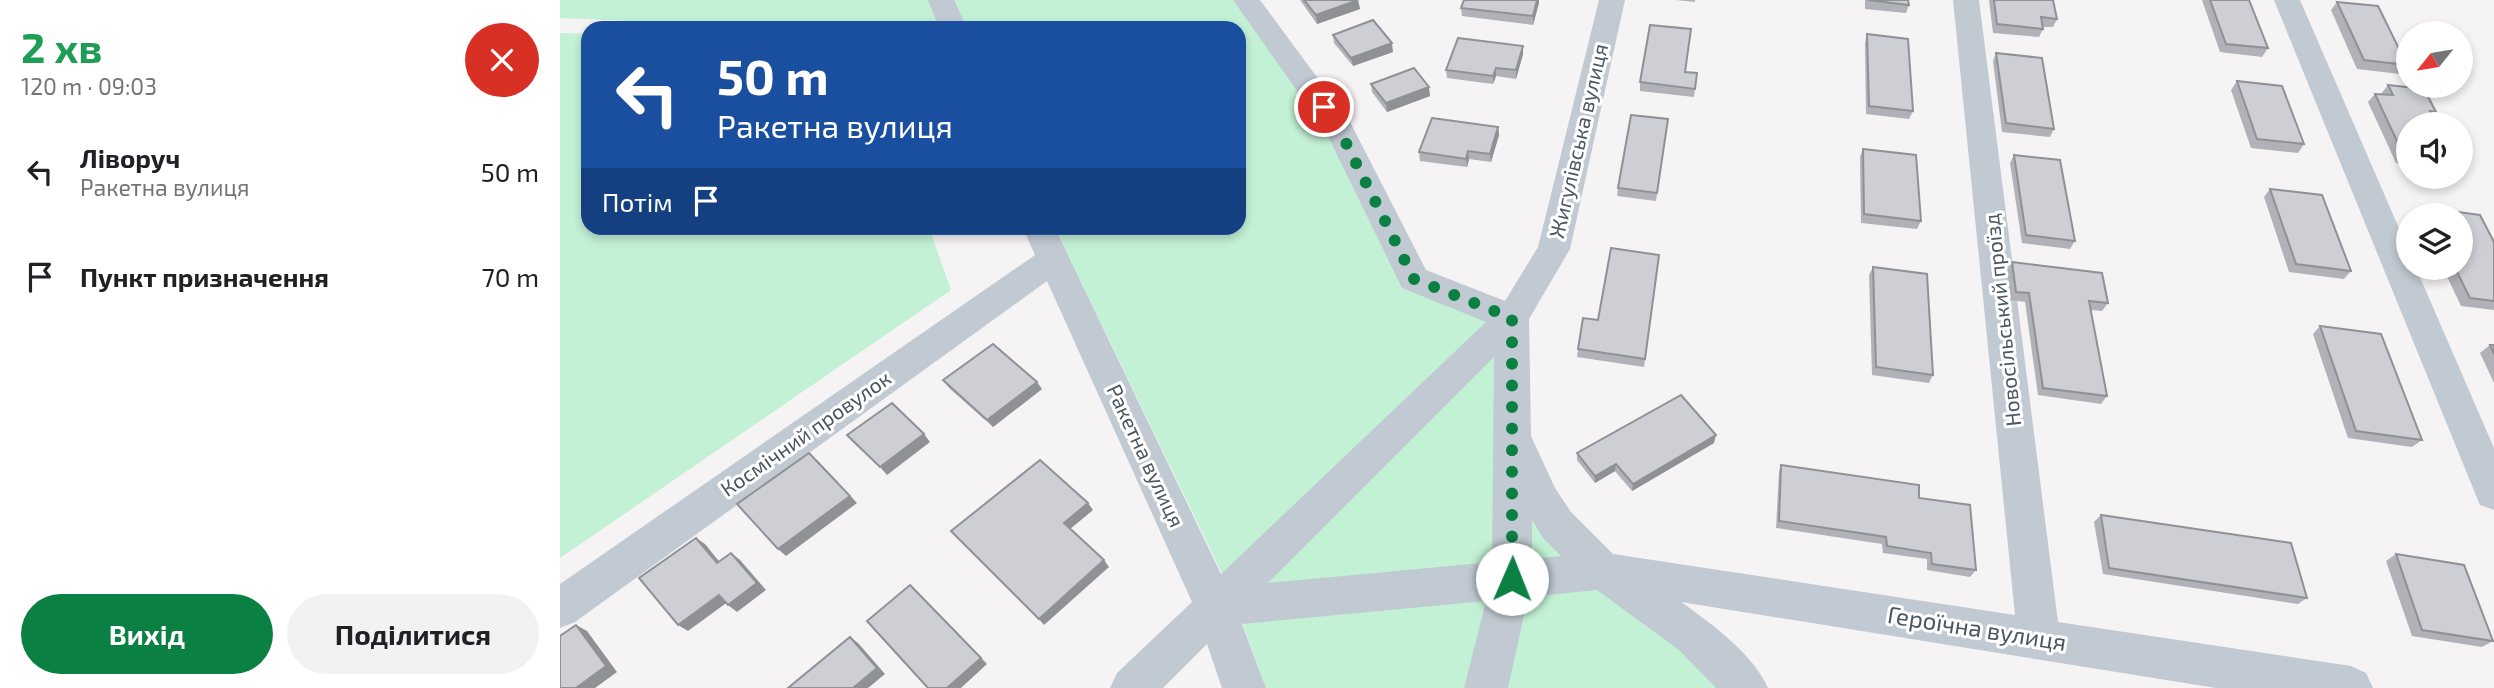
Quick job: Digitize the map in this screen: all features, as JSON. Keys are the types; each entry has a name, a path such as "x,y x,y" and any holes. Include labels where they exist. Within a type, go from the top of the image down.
{"street":[{"path":"941,0 950,21"},
{"path":"1246,0 1339,129 1414,279 1512,318 1512,579 1486,688"},
{"name":"Жигулівська вулиця","path":"1132,688 1512,318 1554,249 1612,0"},
{"name":"Новосільський проїзд","path":"1966,0 2039,639"},
{"path":"2287,0 2494,493"},
{"name":"Ракетна вулиця","path":"1046,244 1215,607 1244,688"},
{"name":"Космічний провулок","path":"560,608 1046,244"},
{"path":"1513,435 1540,499 1551,516 1603,571 1693,636 1746,688"},
{"name":"Героїчна вулиця","path":"1215,607 1603,571 2351,688"}],"green space":[{"path":"560,0 1235,0 1326,128 1403,287 1497,325 1528,504 1726,688 1266,688 1232,594 1058,235 1246,235 1246,21 634,21 560,18"},
{"path":"560,33 581,34 581,235 931,235 951,290 560,558"}],"building":[{"path":"1304,0 1358,0 1316,15"},
{"path":"1464,0 1537,0 1533,16 1461,8"},
{"path":"1868,0 1908,0 1909,5"},
{"path":"1994,0 2053,0 2057,19 2041,17 2043,29 1997,24"},
{"path":"2210,0 2249,0 2268,48 2226,44"},
{"path":"2337,2 2378,6 2396,43 2396,64 2364,60"},
{"path":"1373,20 1392,43 1351,58 1333,35"},
{"path":"1650,25 1691,29 1685,72 1697,73 1695,89 1640,82"},
{"path":"1867,34 1908,39 1913,111 1869,106"},
{"path":"1458,38 1523,46 1516,70 1496,68 1493,76 1446,70"},
{"path":"1996,53 2042,58 2054,129 2006,123"},
{"path":"1414,68 1429,87 1386,103 1371,84"},
{"path":"2237,81 2282,86 2304,144 2257,139"},
{"path":"2388,85 2396,86 2396,98 2429,98 2436,112 2396,112 2396,139 2375,94 2393,95"},
{"path":"1631,115 1668,119 1657,193 1618,188"},
{"path":"1432,118 1498,127 1490,154 1468,151 1466,159 1419,152"},
{"path":"1863,149 1916,155 1921,221 1864,214"},
{"path":"2014,155 2060,160 2075,241 2026,235"},
{"path":"2270,189 2322,195 2351,271 2296,264"},
{"path":"2473,214 2480,215 2494,242 2494,301 2470,298 2461,280 2473,280"},
{"path":"1611,248 1659,255 1645,359 1578,349 1583,318 1598,320"},
{"path":"2012,262 2102,273 2108,303 2089,301 2107,396 2043,388 2029,293 2016,292"},
{"path":"1873,267 1927,274 1933,375 1876,367"},
{"path":"2320,326 2381,334 2422,440 2356,431"},
{"path":"993,344 1037,382 987,420 943,380"},
{"path":"1681,395 1716,435 1633,484 1616,464 1595,476 1577,453"},
{"path":"892,403 924,434 880,467 847,435"},
{"path":"809,453 850,496 778,549 737,504"},
{"path":"1040,460 1088,503 1064,523 1104,560 1039,619 951,531"},
{"path":"1781,465 1919,485 1919,498 1970,505 1976,570 1932,564 1931,553 1887,546 1886,537 1779,521"},
{"path":"2101,515 2291,543 2307,598 2109,568"},
{"path":"696,538 717,563 731,553 757,583 728,605 719,595 678,625 639,578"},
{"path":"2396,554 2464,565 2493,641 2422,630"},
{"path":"910,585 981,658 947,688 928,688 867,621"},
{"path":"576,625 606,666 576,688 560,688 560,636"},
{"path":"850,637 877,668 853,688 788,688"}],"route":[{"path":"1324,107 1339,129 1414,279 1512,318 1512,579"}]}
